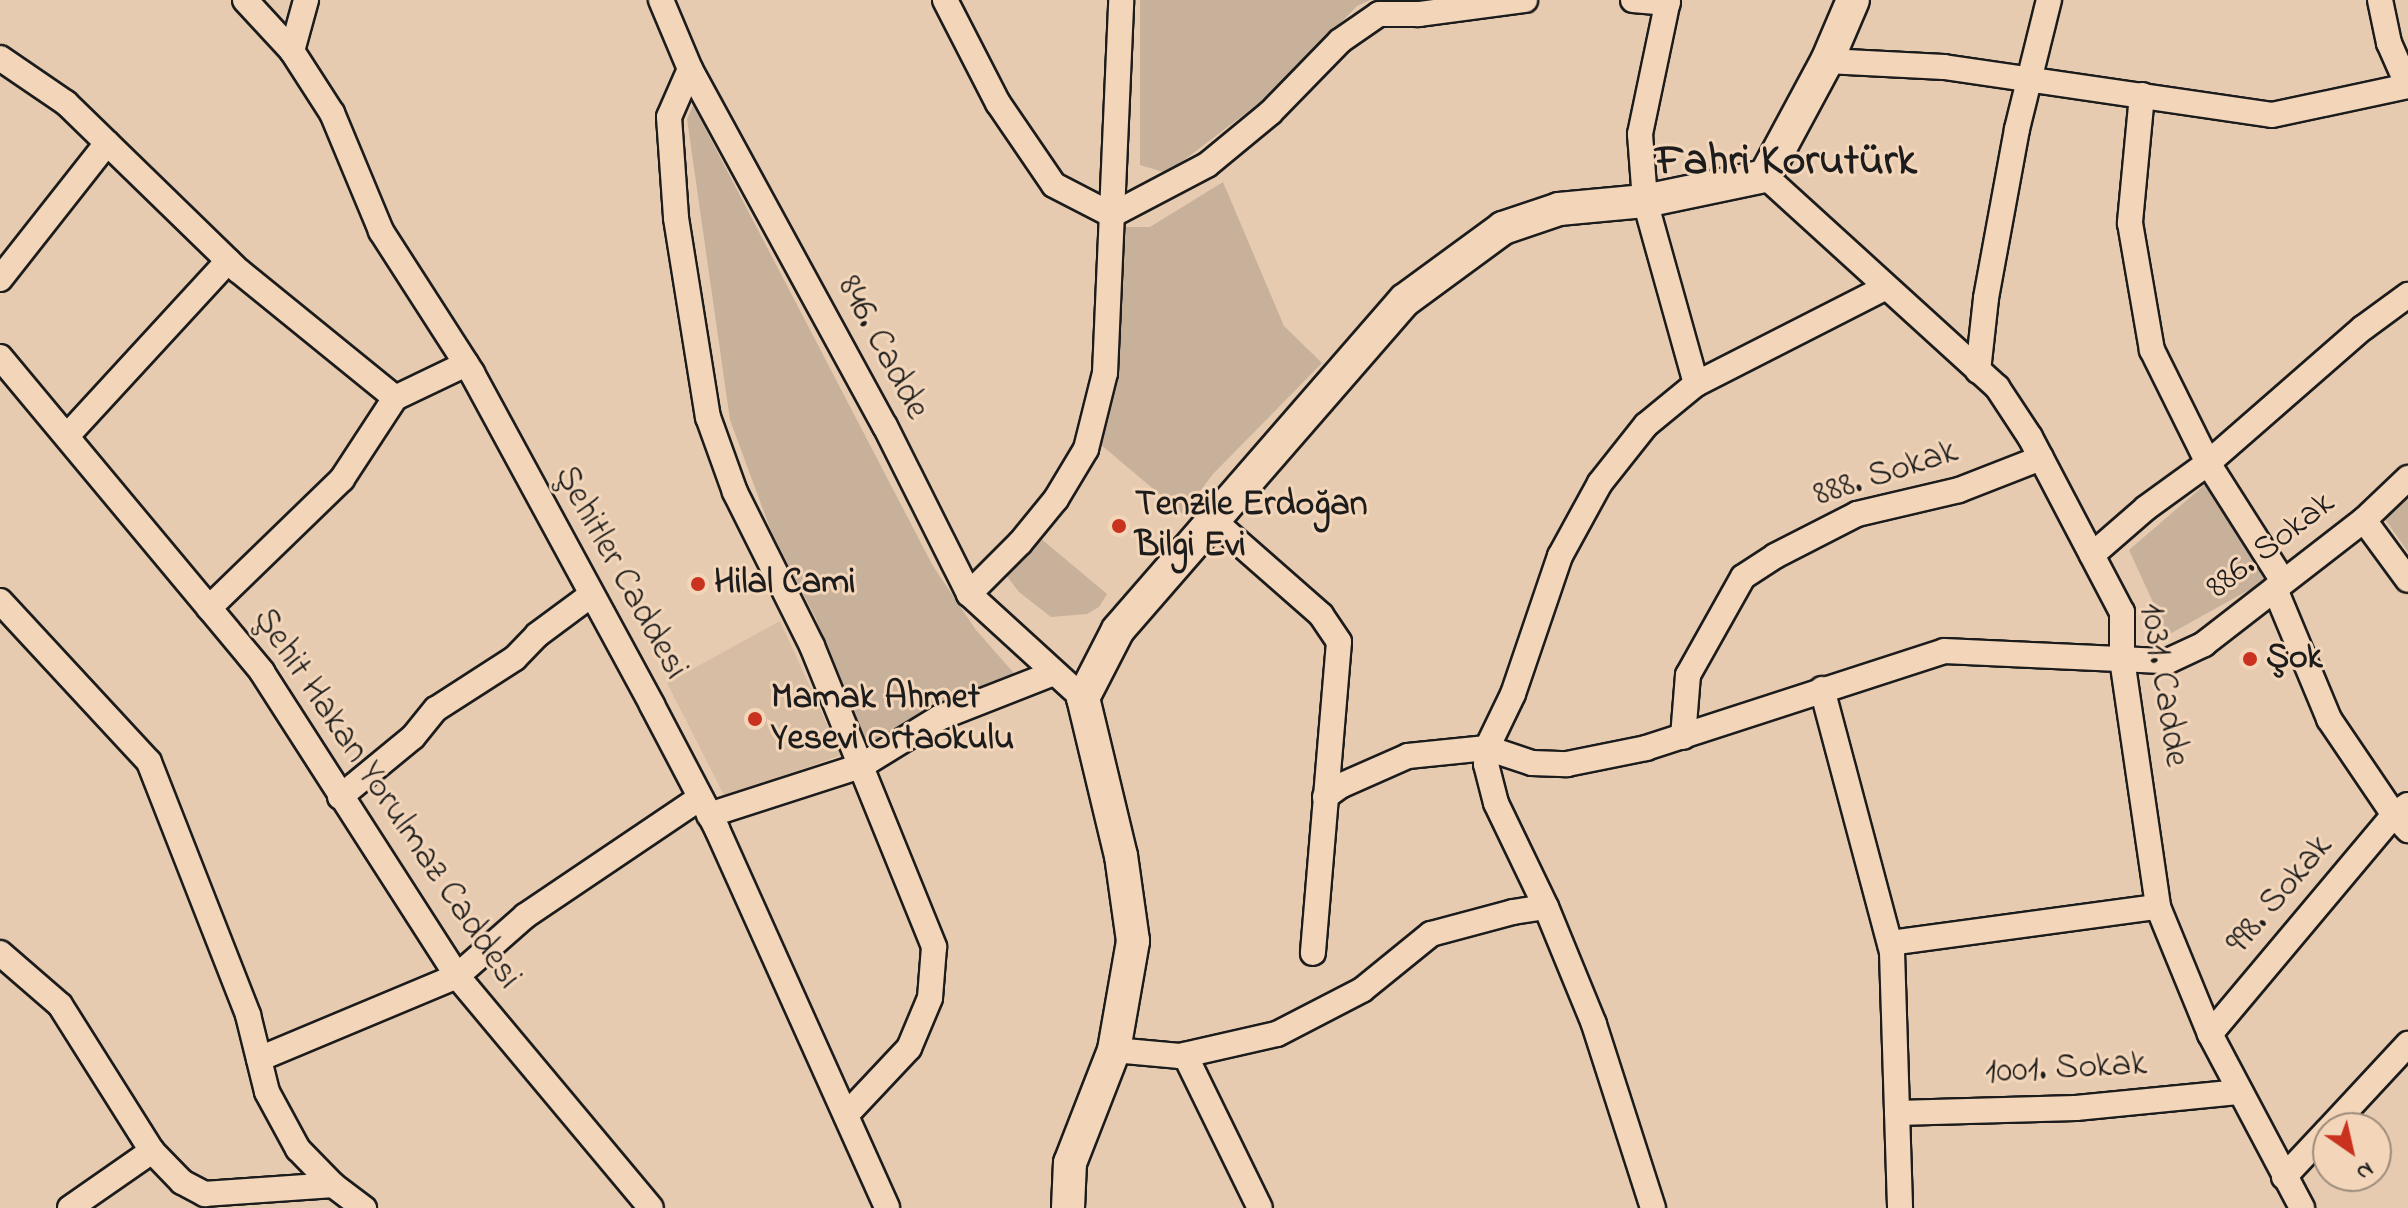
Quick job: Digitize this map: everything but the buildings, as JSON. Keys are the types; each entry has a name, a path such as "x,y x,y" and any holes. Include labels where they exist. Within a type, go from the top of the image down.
{"main road":[{"path":"1068,1208 1070,1163 1114,1050 1133,941 1121,856 1083,698 1118,630 1405,300 1503,228 1559,209 1645,201 1765,176 1827,61 1853,0"}],"street":[{"name":"Şehitler Caddesi","path":"245,0 292,51 332,113 381,231 466,364 705,807 887,1208"},
{"path":"292,51 306,0"},
{"name":"846. Cadde","path":"661,0 690,69 885,426 969,594 1083,698"},
{"path":"945,0 998,103 1054,185 1112,215"},
{"path":"969,594 1020,543 1056,499 1086,449 1105,373 1121,0"},
{"path":"1112,215 1207,165 1270,113 1340,41 1379,14 1419,14 1525,0"},
{"path":"1633,0 1668,2 1640,134 1645,201 1696,384"},
{"path":"1978,371 1986,298 2029,79 2049,0"},
{"path":"1827,61 1944,67 2272,115 2408,86 2389,43 2380,0"},
{"path":"0,58 66,103 228,261 395,398"},
{"path":"690,69 669,117 676,218 708,417 735,492 812,646 934,947 930,998 909,1048 846,1115"},
{"path":"2142,95 2130,223 2152,350 2208,463 2279,585 2329,719 2403,817"},
{"path":"0,279 107,143"},
{"name":"1031. Cadde","path":"1765,176 1997,387 2041,458 2122,612 2122,659 2158,907 2210,1034 2302,1208"},
{"path":"67,436 228,261"},
{"path":"1653,1208 1621,1099 1546,907 1496,803 1486,764 1487,748 1513,694 1560,556 1600,483 1646,425 1696,384 1886,287"},
{"path":"2092,555 2146,508 2208,463 2281,397 2408,295"},
{"name":"Şehit Hakan Yorulmaz Caddesi","path":"0,357 262,672 457,976 651,1208"},
{"path":"209,608 342,479 395,398 466,364"},
{"name":"888. Sokak","path":"1683,737 1688,675 1743,577 1775,556 1857,514 1959,490 2041,458"},
{"name":"886. Sokak","path":"1487,748 1532,763 1567,764 1683,737 1944,651 2168,661 2204,644 2364,520 2408,478"},
{"path":"1213,520 1321,615 1339,642 1313,953"},
{"path":"2364,520 2408,580"},
{"path":"340,797 392,756 436,709 515,658 537,635 591,595"},
{"path":"0,601 149,762 248,1015 267,1092 298,1149 333,1185 363,1207"},
{"path":"259,1059 457,976 525,916 705,807 861,766 939,718 1054,673"},
{"path":"1822,689 1890,943 1900,1208"},
{"path":"1325,797 1340,786 1408,756 1487,748"},
{"name":"998. Sokak","path":"2210,1034 2403,817"},
{"path":"1114,1050 1185,1055 1277,1034 1362,990 1431,934 1513,912 1546,907"},
{"path":"1890,943 2158,907"},
{"path":"0,953 60,1005 152,1151 182,1182 205,1194 333,1185"},
{"path":"2345,1112 2408,1044"},
{"path":"1185,1055 1260,1208"},
{"name":"1001. Sokak","path":"1897,1113 2076,1108 2240,1092"},
{"path":"2284,1177 2312,1147"},
{"path":"70,1208 152,1151"}],"shaded area":[{"path":"1140,0 1370,0 1357,6 1275,91 1167,173 1140,165"},
{"path":"693,105 933,566 976,630 1019,679 908,731 868,743 842,701 816,619 771,531 730,420 687,119"},
{"path":"1223,182 1284,326 1322,363 1213,474 1183,514 1100,444 1118,360 1122,227 1150,227"},
{"path":"2209,481 2265,581 2168,635 2129,550"},
{"path":"2408,492 2408,552 2382,515"},
{"path":"1039,537 1107,594 1099,607 1087,614 1051,617 1019,592 1006,575"},
{"name":"Mamak Ahmet Yesevi Ortaokulu","path":"780,621 841,755 725,797 667,683"}],"place":[{"name":"Tenzile Erdoğan Bilgi Evi","path":"1119,526"},
{"name":"Hilal Cami","path":"698,584"},
{"name":"Şok","path":"2250,659"},
{"name":"Mamak Ahmet Yesevi Ortaokulu","path":"755,719"}],"district":[{"name":"Fahri Korutürk","path":"1786,162"}]}
